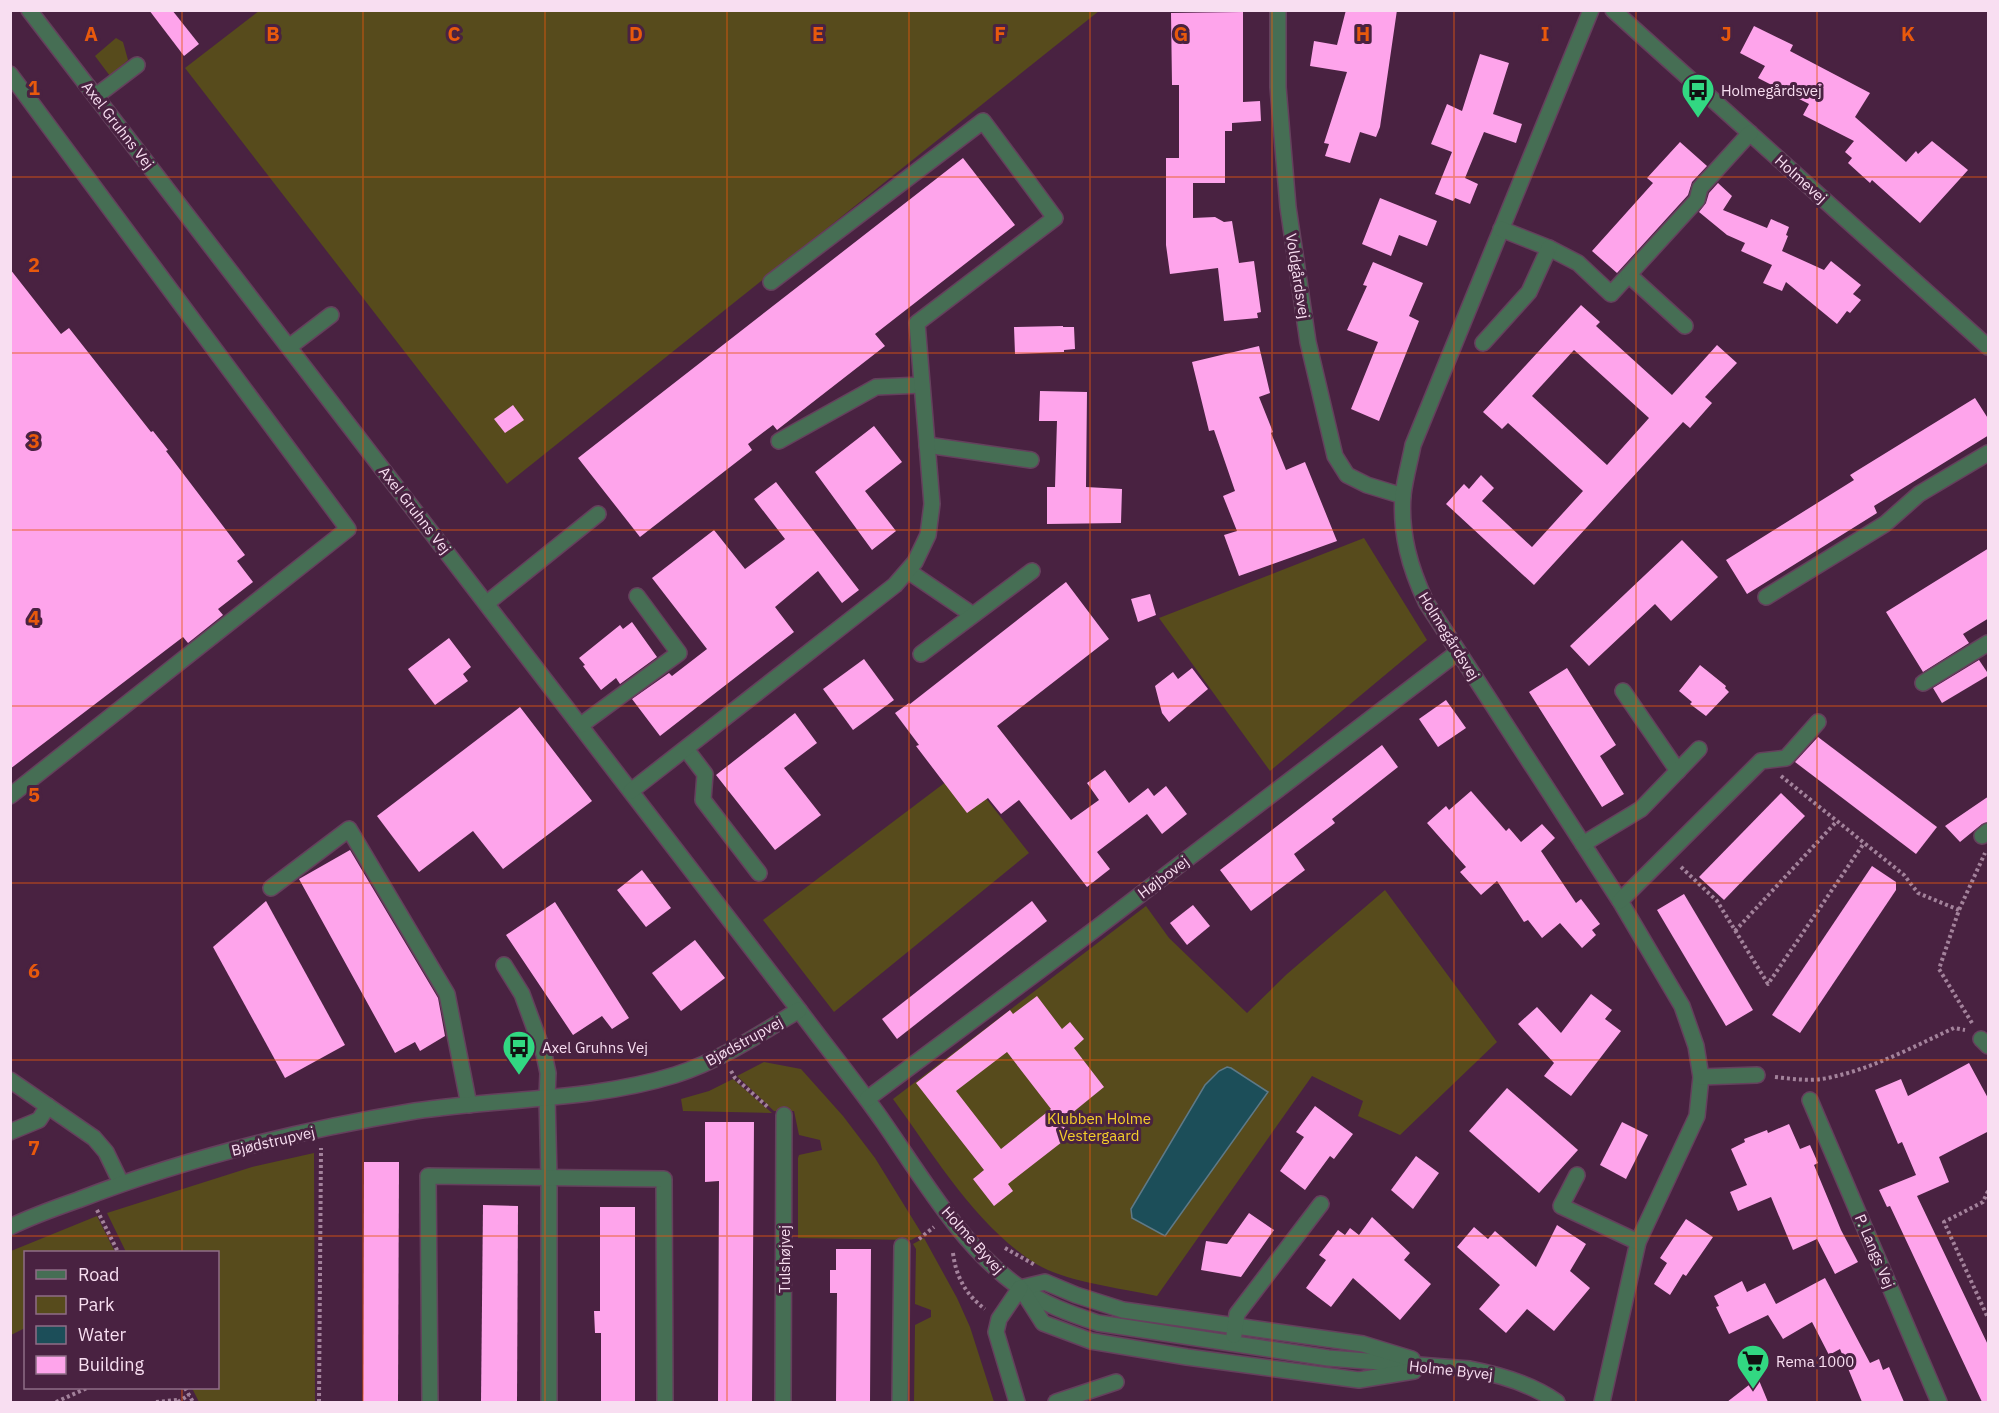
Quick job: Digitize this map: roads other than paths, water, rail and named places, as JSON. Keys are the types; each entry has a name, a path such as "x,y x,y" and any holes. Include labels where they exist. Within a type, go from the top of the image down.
{"street":[{"name":"Axel Gruhns Vej","path":"29,10 799,1010"},
{"name":"Voldgårdsvej","path":"1278,10 1278,87 1287,207 1308,342 1335,456 1347,475 1367,485 1403,496"},
{"name":"Holmegårdsvej","path":"1592,10 1413,445 1403,496 1405,543 1412,572 1426,602 1620,901 1682,1006 1696,1046 1701,1077 1697,1116 1638,1242"},
{"name":"Holmevej","path":"1613,10 1989,347"},
{"path":"96,96 137,65"},
{"path":"10,74 348,529 10,796"},
{"path":"631,791 895,585 915,562 928,535 932,504 917,323 1055,218 983,121 771,282"},
{"path":"1501,229 1549,248 1578,263 1611,294 1697,200 1700,188 1750,133"},
{"path":"1483,343 1529,292 1549,248"},
{"path":"1629,274 1685,326"},
{"path":"288,347 331,315"},
{"path":"779,441 876,387 922,385"},
{"path":"927,444 1031,460"},
{"path":"1766,597 1885,524 1919,494 1989,453"},
{"path":"487,603 598,514"},
{"path":"908,570 973,615"},
{"path":"921,654 1032,571"},
{"path":"581,725 679,653 638,596"},
{"path":"1923,683 1989,643"},
{"name":"Højbovej","path":"867,1099 1094,930 1458,652"},
{"path":"1623,691 1677,771"},
{"path":"1620,901 1761,761 1786,758 1818,722"},
{"path":"686,749 705,774 703,800 759,873"},
{"path":"1583,844 1641,809 1699,749"},
{"path":"271,888 349,829 447,994 469,1106"},
{"path":"504,966 522,994 544,1054 548,1073 546,1097 549,1177 549,1402"},
{"name":"Holme Byvej","path":"799,1010 867,1099 949,1216 990,1263 1020,1288 1066,1312 1098,1323 1328,1358 1470,1369 1493,1373 1521,1383 1557,1402"},
{"name":"Bjødstrupvej","path":"10,1227 121,1183 284,1137 416,1111 609,1090 643,1084 684,1072 722,1055 799,1010"},
{"path":"1701,1077 1757,1076"},
{"path":"10,1080 94,1138 106,1152 121,1183"},
{"name":"P. Langs Vej","path":"1810,1100 1939,1402"},
{"path":"10,1132 39,1120 48,1106"},
{"name":"Tulshøjvej","path":"783,1402 784,1115"},
{"path":"1577,1175 1561,1206 1638,1242 1602,1402"},
{"path":"430,1402 428,1176 664,1179 665,1402"},
{"path":"1232,1344 1237,1314 1321,1204"},
{"path":"900,1402 902,1246"},
{"path":"1017,1402 998,1342 996,1332 999,1319 1020,1288 1045,1282 1123,1310 1363,1344 1440,1367"},
{"path":"1020,1288 1043,1323 1091,1341 1124,1348 1359,1380 1440,1367"},
{"path":"1056,1402 1116,1382"}],"water":[{"path":"1227,1067 1268,1092 1165,1236 1132,1218 1131,1209 1205,1085 1219,1071"}],"place":[{"name":"Holmegårdsvej","path":"1698,119"},
{"name":"Axel Gruhns Vej","path":"519,1076"},
{"name":"Rema 1000","path":"1753,1390"}],"park label":[{"name":"Klubben Holme Vestergaard","path":"1099,1126"}]}
